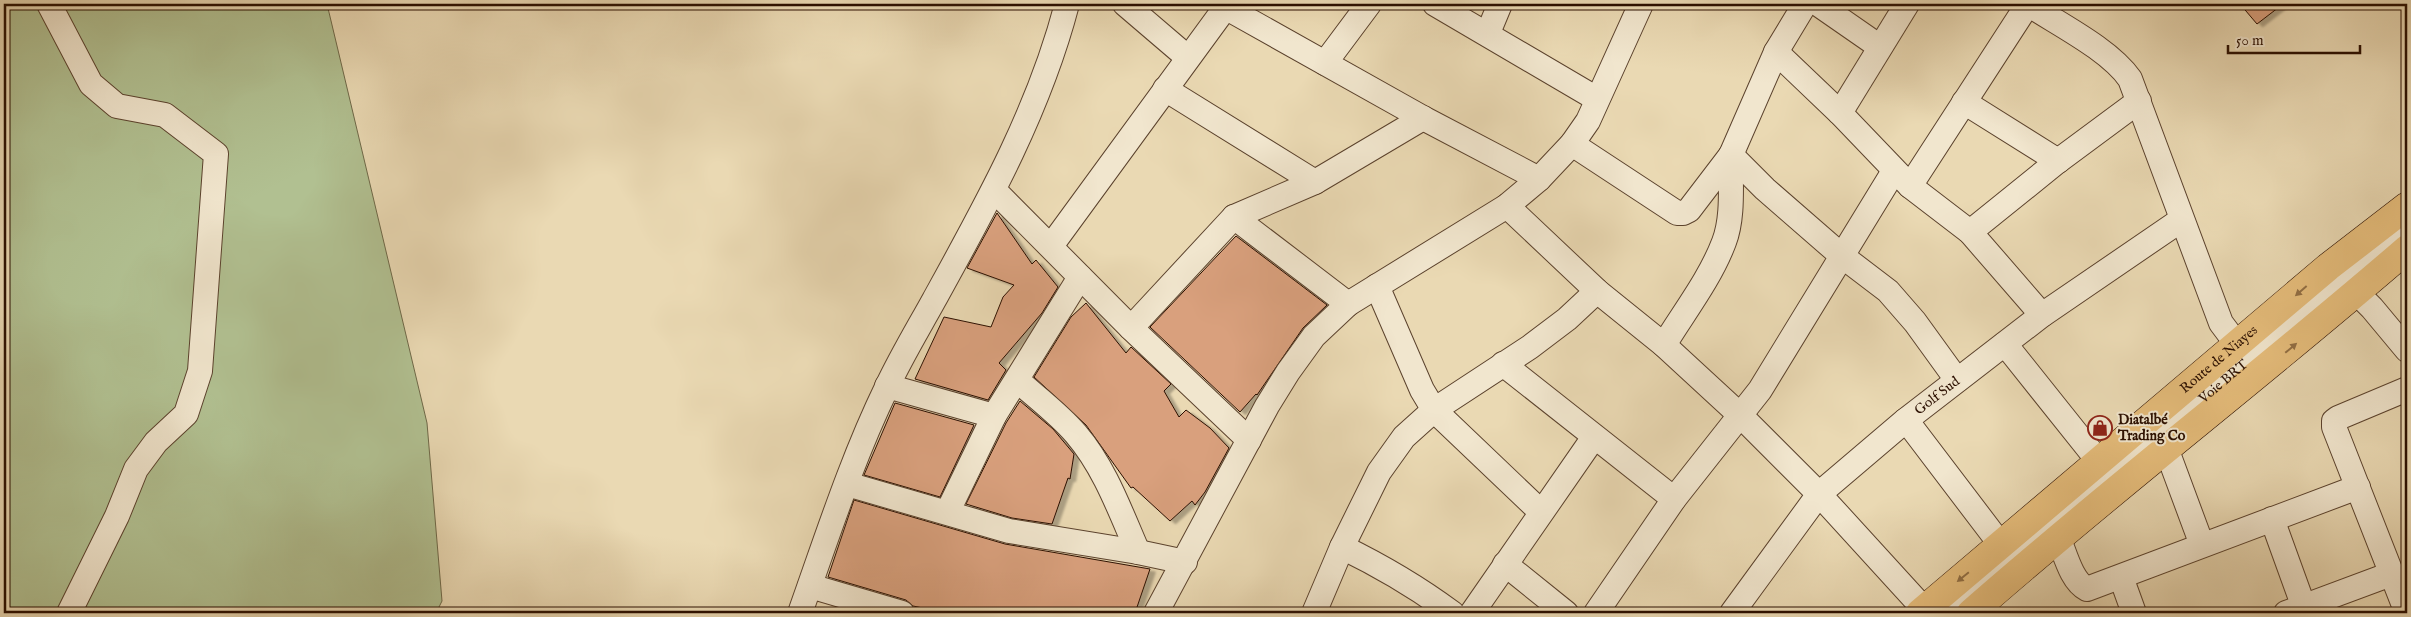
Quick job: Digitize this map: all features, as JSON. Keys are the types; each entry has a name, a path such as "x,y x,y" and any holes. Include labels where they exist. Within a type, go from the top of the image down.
{"main road":[{"name":"Route de Niayes","path":"1931,612 2001,546 2100,463 2249,359 2343,280 2407,206"},
{"name":"Route de Niayes","path":"1971,613 2058,537 2166,448 2249,359 2343,280 2407,249"}],"street":[{"path":"49,4 91,84 117,106 165,115 216,154 200,371 186,414 156,442 136,469 117,516 69,613"},
{"path":"800,613 847,484 887,386 994,190 1027,121 1057,43 1067,4"},
{"path":"1125,4 1187,58"},
{"path":"1325,63 1369,4"},
{"path":"1435,4 1597,99"},
{"path":"1488,34 1500,4"},
{"path":"1156,613 1249,440 1288,372 1314,336 1348,304 1507,206 1539,179 1572,144 1588,121 1641,4"},
{"path":"1572,144 1677,212 1683,214 1689,210 1730,155 1776,52 1805,4"},
{"path":"1818,4 1880,47"},
{"path":"1840,113 1907,4"},
{"path":"1596,613 1674,499 1760,390 1842,256 1964,102 2028,4 2122,67 2130,79 2220,323 2249,359"},
{"path":"1051,246 1226,6 1423,118 1539,179"},
{"path":"1776,52 1840,113 1902,178 1970,232 2042,315"},
{"path":"1165,89 1315,182"},
{"path":"1970,232 2058,161 2139,101"},
{"path":"1964,102 2058,161"},
{"path":"1130,328 1234,217 1315,182 1423,118"},
{"path":"1730,155 1842,256 1888,291 1915,322 1957,380"},
{"path":"1664,345 1705,279 1724,241 1730,208 1730,155"},
{"path":"994,190 1130,328 1249,440"},
{"path":"1507,206 1597,291 1664,345 1741,416 1819,494 1931,612"},
{"path":"1234,217 1348,304"},
{"name":"Golf Sud","path":"1732,613 1819,494 1906,420 2042,315 2181,220"},
{"path":"2407,227 2343,280 2407,350"},
{"path":"948,511 994,416 1080,277"},
{"path":"1377,286 1422,390 1434,410 1541,512"},
{"path":"1314,613 1342,547 1379,472 1404,437 1434,410 1530,347 1567,319 1597,291"},
{"path":"2005,344 2100,463"},
{"name":"Voie BRT","path":"1931,612 2249,359"},
{"path":"1503,364 1674,499"},
{"path":"1017,380 1075,433 1093,457 1108,484 1138,552"},
{"path":"887,386 994,416"},
{"path":"2272,519 2299,611 2401,593 2334,427 2334,421 2407,389"},
{"path":"1906,420 2001,546"},
{"path":"1472,613 1594,437"},
{"path":"2166,448 2202,545"},
{"path":"847,484 948,511 1009,531 1138,552 1185,562"},
{"path":"2058,537 2080,586 2087,589 2358,487"},
{"path":"1342,547 1424,592 1452,613"},
{"path":"1505,564 1566,613"},
{"path":"2121,577 2134,613"},
{"path":"810,586 902,613"}],"green space":[{"path":"4,4 327,4 427,423 442,601 436,613 4,613"}],"building":[{"path":"2240,4 2283,4 2257,24"},
{"path":"997,213 1032,264 1036,260 1058,287 1042,313 999,363 1006,370 988,400 915,379 944,317 991,327 1003,297 1014,285 967,268"},
{"path":"1236,236 1327,305 1303,328 1257,395 1240,412 1150,327"},
{"path":"1086,303 1126,353 1131,347 1171,384 1164,391 1179,417 1186,410 1210,428 1229,448 1205,492 1195,505 1192,501 1170,521 1133,487 1131,488 1086,425 1034,377 1071,317"},
{"path":"1020,401 1053,429 1074,454 1070,479 1068,478 1052,524 1012,518 966,504 1006,423"},
{"path":"895,403 974,425 940,497 864,475"},
{"path":"854,500 1005,544 1150,569 1135,613 948,613 913,606 906,600 828,577"}],"place":[{"name":"Diatalbé Trading Co","path":"2100,428"}]}
